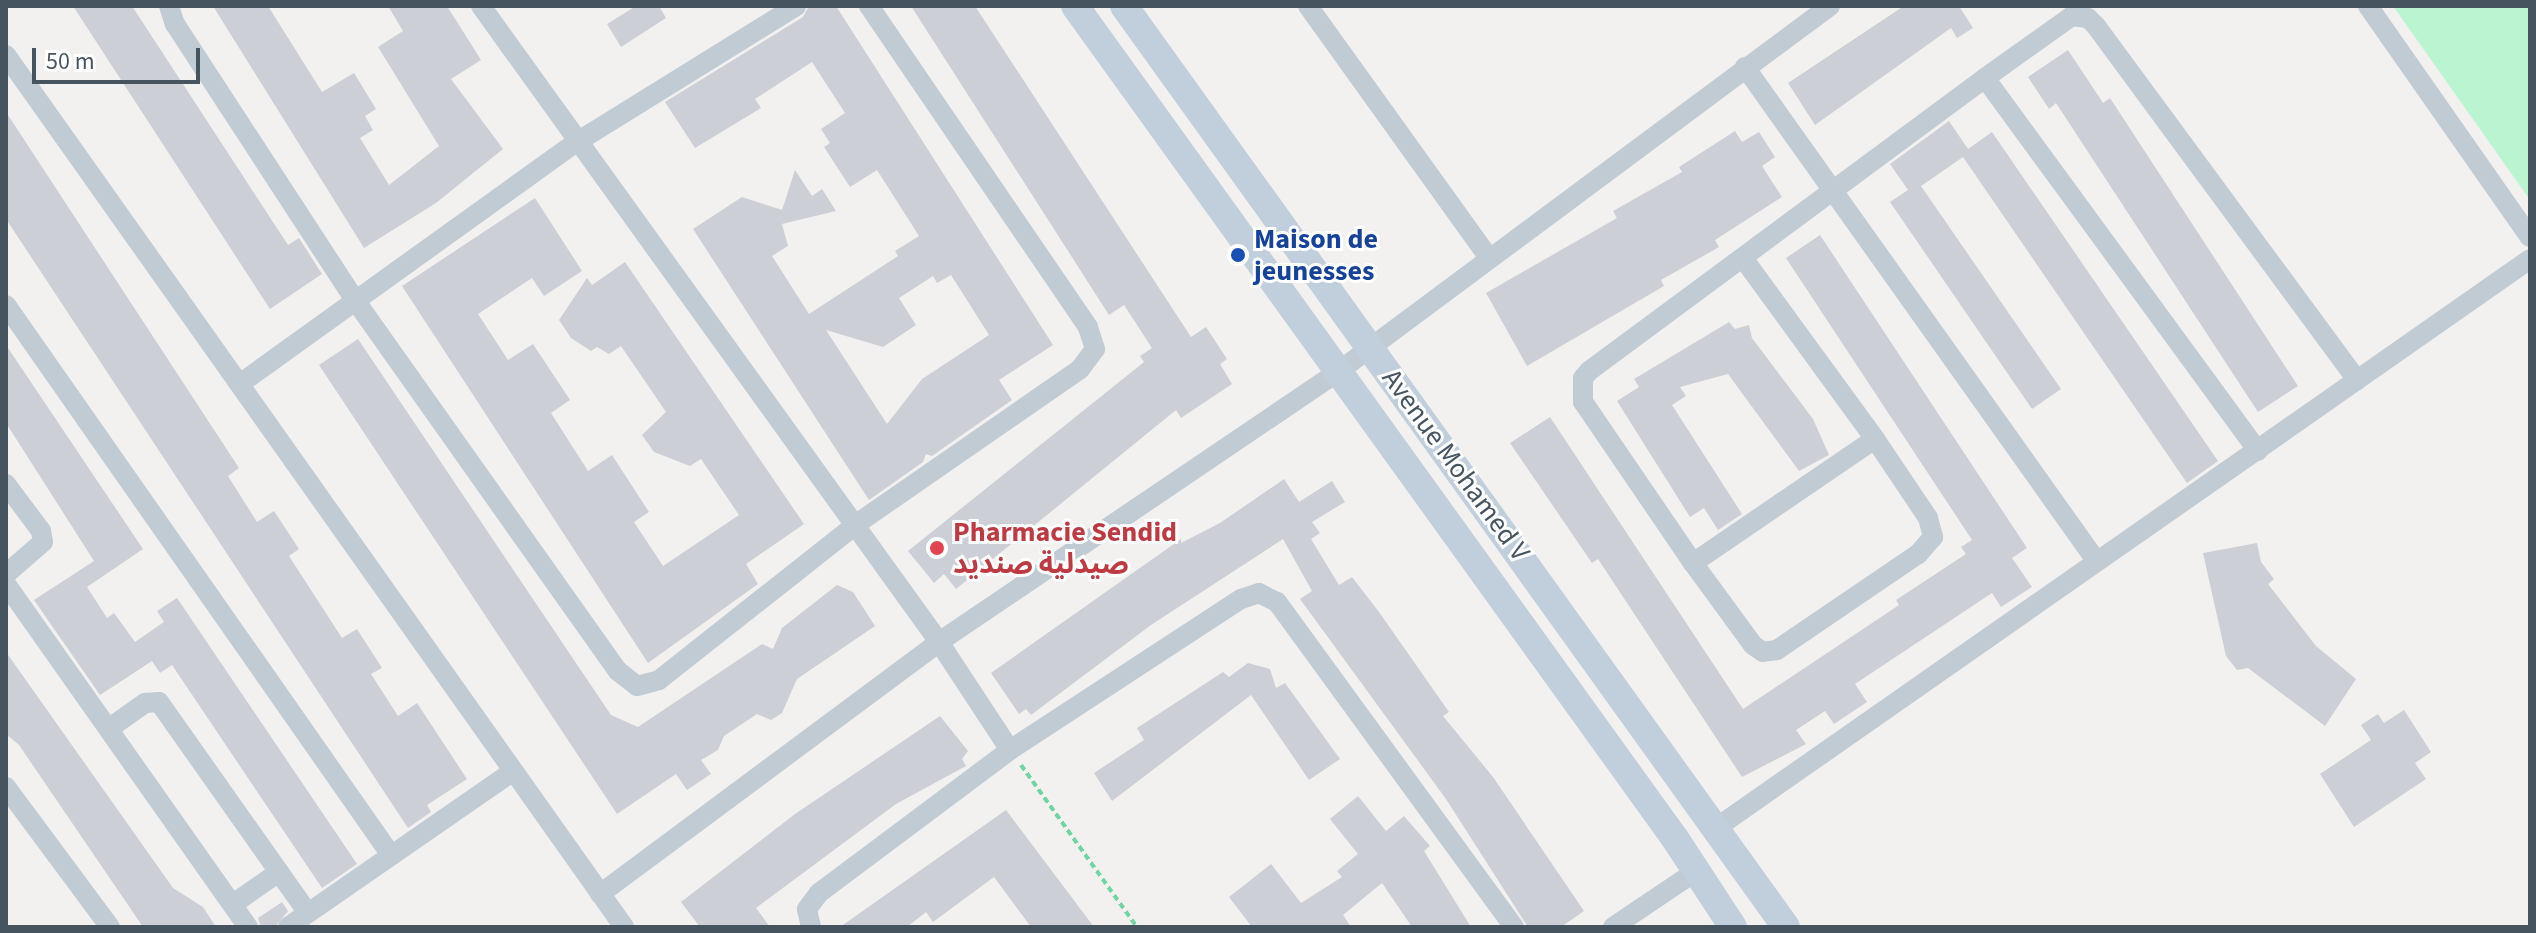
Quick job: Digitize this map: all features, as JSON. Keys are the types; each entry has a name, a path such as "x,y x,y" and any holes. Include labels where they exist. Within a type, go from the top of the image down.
{"street":[{"path":"169,6 175,24 355,300 618,671 637,686 659,680 855,525 1080,369 1095,349 1088,327 869,6"},
{"path":"481,6 939,642 1010,750"},
{"path":"241,383 577,142 796,6"},
{"name":"Avenue Mohamed V","path":"1075,6 1733,927"},
{"name":"Avenue Mohamed V","path":"1124,6 1786,927"},
{"path":"1308,6 1489,258"},
{"path":"600,894 939,642 1335,374 1830,6"},
{"path":"2368,6 2530,237"},
{"path":"1743,258 1875,439 1931,527 1927,546 1777,650 1763,652 1753,645 1693,563 1583,402 1579,385 1589,371 2072,16 2088,18 2357,380"},
{"path":"6,55 624,927"},
{"path":"1745,67 2097,562"},
{"path":"1985,78 2258,451"},
{"path":"1716,828 2530,259"},
{"path":"6,305 391,855"},
{"path":"1693,563 1875,439"},
{"path":"6,484 41,531 43,542 6,574"},
{"path":"6,584 111,727 248,927"},
{"path":"811,927 807,909 819,893 1010,750 1241,599 1269,596 1514,927"},
{"path":"111,727 145,703 159,702 308,913"},
{"path":"288,927 512,772"},
{"path":"6,787 110,927"},
{"path":"233,904 279,872"},
{"path":"1613,927 1695,872"}],"path":[{"path":"1010,750 1137,927"}],"green space":[{"path":"2393,6 2530,6 2530,200"}],"building":[{"path":"73,6 132,6 288,245 299,238 322,274 270,309"},
{"path":"213,6 268,6 322,92 354,73 376,109 365,116 373,130 360,138 389,185 439,146 378,47 403,31 388,6 447,6 481,60 451,79 503,149 436,203 364,248"},
{"path":"636,6 659,6 666,18 621,47 607,24"},
{"path":"809,6 836,6 1053,345 999,380 1012,400 932,456 926,454 923,462 869,500 693,229 742,197 782,210 795,170 812,196 822,189 836,211 782,224 788,246 772,256 809,314 898,256 895,251 919,236 877,170 850,187 824,147 830,143 821,129 845,113 812,62 755,99 761,108 695,148 665,102 803,17","holes":["951,275 989,335 922,379 887,424 826,330 883,347 916,325 899,298 933,276 937,283"]},
{"path":"911,6 975,6 1191,337 1206,327 1227,359 1220,364 1232,384 1181,418 1176,410 956,589 944,574 934,583 908,551 1144,362 1140,356 1152,348 1124,305 1109,315"},
{"path":"1904,6 1959,6 1973,28 1957,38 1951,28 1815,125 1788,83"},
{"path":"2068,50 2103,103 2110,98 2298,386 2258,412 2056,103 2049,109 2028,77"},
{"path":"6,112 239,468 228,476 257,522 274,511 299,549 289,556 342,638 357,629 382,668 371,674 398,716 417,703 467,779 427,805 431,812 408,828 6,219"},
{"path":"1949,121 1968,149 1992,132 2218,461 2187,483 1963,157 1921,186 2061,389 2032,409 1890,202 1908,190 1890,164"},
{"path":"1735,131 1742,142 1759,132 1775,157 1762,166 1782,197 1715,240 1719,247 1661,280 1664,286 1527,366 1486,293 1617,218 1613,211 1682,172 1679,167"},
{"path":"535,198 582,271 544,296 532,278 478,314 508,360 533,344 570,400 551,413 588,471 612,455 649,512 634,522 663,566 739,515 701,459 690,466 654,452 642,435 666,412 621,346 609,354 597,347 591,351 571,338 559,320 587,278 592,285 625,262 804,524 746,564 758,584 648,663 402,286"},
{"path":"1820,235 2027,548 2012,558 2032,587 2001,607 1992,593 1855,684 1867,702 1834,724 1825,711 1796,730 1806,744 1742,777 1598,559 1592,563 1510,443 1550,417 1743,709 1899,605 1896,600 1966,554 1961,547 1972,540 1786,258"},
{"path":"1729,322 1735,329 1749,325 1752,338 1813,419 1829,455 1799,471 1728,374 1680,387 1686,396 1672,405 1742,514 1718,530 1704,508 1690,517 1617,401 1639,387 1634,379"},
{"path":"358,339 611,715 638,727 762,644 773,649 782,628 837,585 853,592 875,626 797,679 782,713 771,720 757,714 724,736 718,750 701,760 711,774 687,790 676,774 617,814 319,365"},
{"path":"6,345 143,549 87,587 107,618 114,613 135,642 164,622 157,611 177,598 357,864 322,888 172,665 160,673 152,661 100,695 34,600 94,561 6,423"},
{"path":"1284,479 1299,502 1332,481 1345,502 1312,522 1320,533 1311,539 1339,585 1352,577 1379,612 1449,712 1443,716 1493,777 1584,911 1561,927 1528,927 1446,799 1300,599 1312,591 1283,539 1151,625 1031,715 1026,709 1019,714 991,673 1181,539 1181,543 1220,523"},
{"path":"2257,543 2261,562 2274,579 2268,584 2316,646 2356,679 2325,726 2248,668 2237,670 2226,656 2203,553"},
{"path":"6,652 173,888 203,907 216,927 143,927 19,745 6,734"},
{"path":"1248,663 1270,669 1276,688 1285,683 1340,759 1309,780 1251,695 1112,801 1094,773 1144,740 1137,728 1223,672 1229,677"},
{"path":"2404,710 2431,752 2415,763 2426,779 2354,827 2320,774 2371,740 2361,725 2378,714 2384,723"},
{"path":"940,716 968,751 962,759 966,766 896,804 756,908 770,927 700,927 681,902 795,814"},
{"path":"1358,796 1386,831 1404,816 1430,846 1424,851 1471,927 1412,927 1382,883 1343,915 1351,927 1252,927 1229,897 1271,864 1301,903 1342,877 1337,871 1358,854 1330,819"},
{"path":"1006,810 1094,927 1031,927 994,877 933,922 926,912 907,927 840,927"},
{"path":"282,902 288,911 275,927 261,927 258,918"}],"place":[{"name":"Maison de jeunesses","path":"1238,255"},
{"name":"Pharmacie Sendid صيدلية صنديد","path":"937,548"}]}
